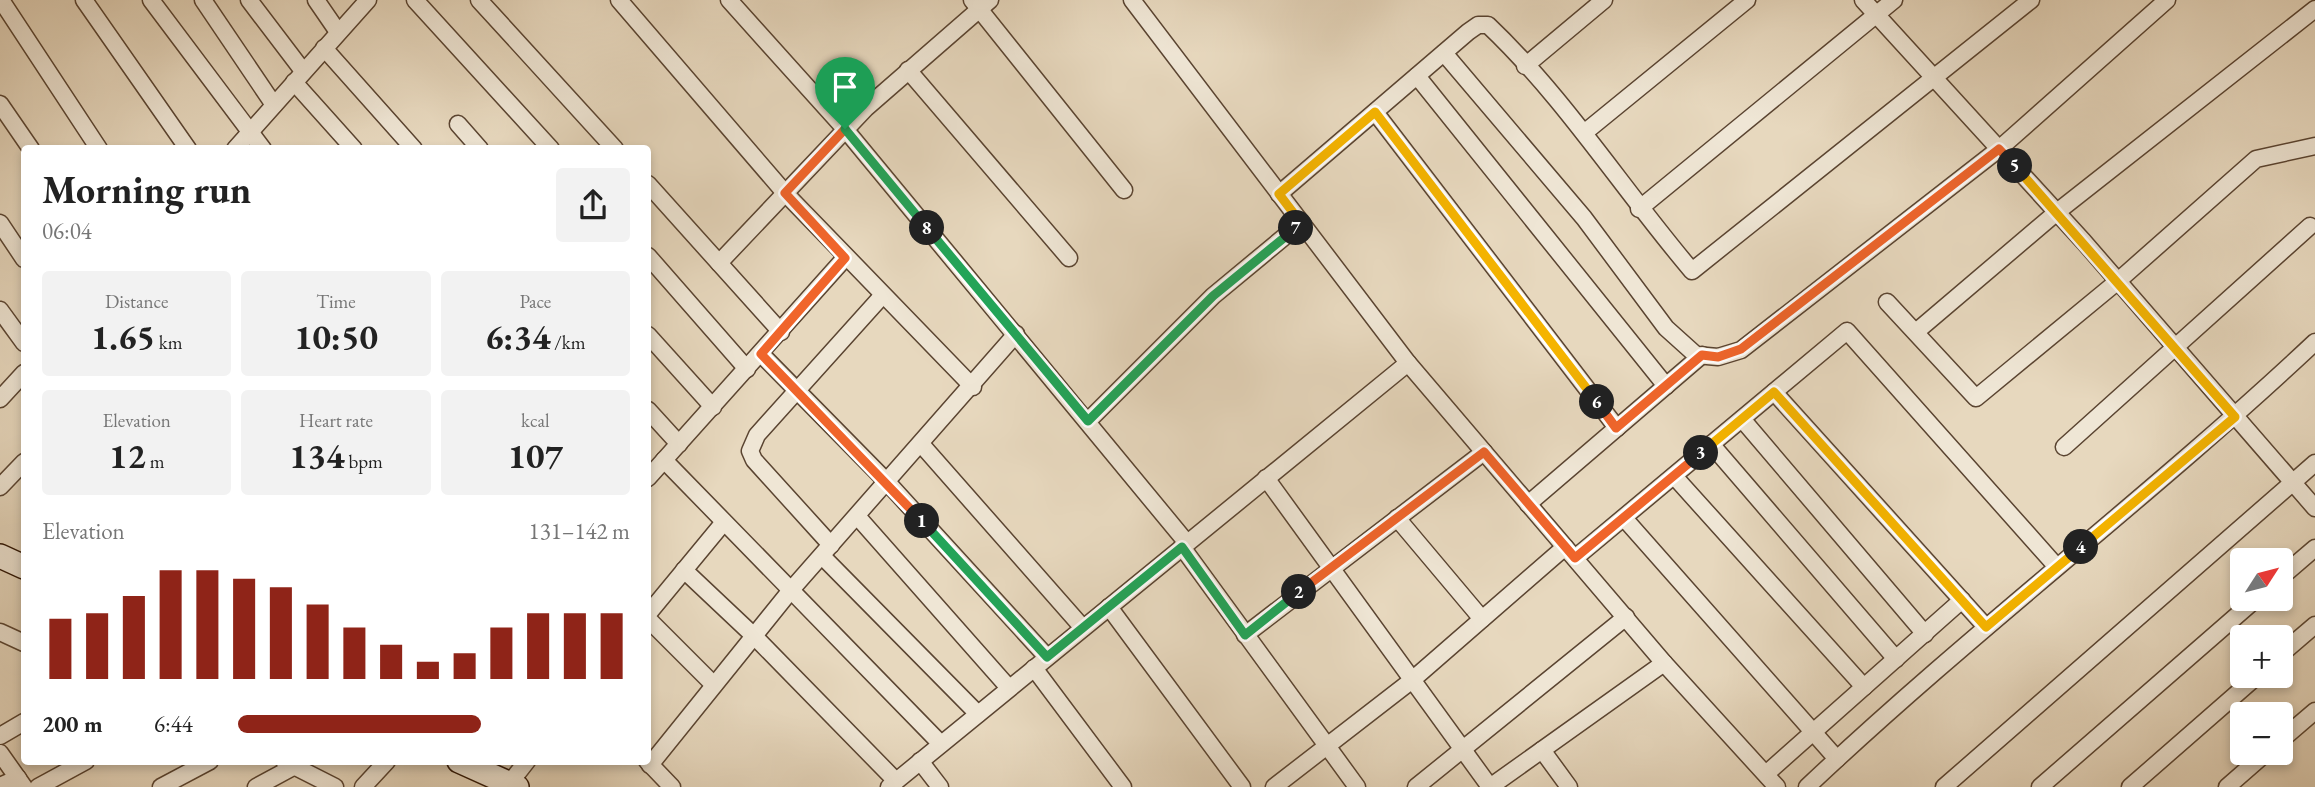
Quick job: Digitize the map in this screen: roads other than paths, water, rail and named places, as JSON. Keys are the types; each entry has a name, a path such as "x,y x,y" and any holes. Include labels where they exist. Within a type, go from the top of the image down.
{"street":[{"path":"1,0 96,145"},
{"path":"84,0 185,145"},
{"path":"151,0 260,145"},
{"path":"203,0 274,105"},
{"path":"249,0 299,77 351,145"},
{"path":"316,0 338,32"},
{"path":"238,145 368,0"},
{"path":"415,0 547,145"},
{"path":"479,0 611,145"},
{"path":"619,0 785,193 972,387"},
{"path":"729,0 845,129 1088,421 1184,545 1245,635 1357,787"},
{"path":"1132,0 1408,363 1664,663 1777,787"},
{"path":"1525,66 1604,0"},
{"path":"1584,133 1746,0"},
{"path":"1863,0 2057,212 2315,508"},
{"path":"1639,209 1894,0"},
{"path":"1279,194 1444,53 1479,25 1488,25 1584,133 1639,209 1692,271 2031,0"},
{"path":"1444,53 1584,218 1666,328 1696,355 1718,357 1741,349 1999,149 2167,0"},
{"path":"719,263 845,129 980,3 1124,190"},
{"path":"1917,331 2057,212 2315,9"},
{"path":"324,48 410,145"},
{"path":"908,70 1069,258"},
{"path":"1417,76 1666,386"},
{"path":"0,104 28,145"},
{"path":"1375,112 1616,428"},
{"path":"458,124 476,145"},
{"path":"1887,302 1917,331 1976,398 2118,281 2256,159 2315,146"},
{"path":"651,187 781,332"},
{"path":"0,223 21,254"},
{"path":"1088,421 1213,296 1301,223"},
{"path":"2064,447 2310,226"},
{"path":"651,475 845,258"},
{"path":"651,259 747,369"},
{"path":"882,296 757,435 750,451 754,460 826,550 978,714"},
{"path":"0,310 21,339"},
{"path":"1274,787 1411,681 1482,619 1570,553 1624,518 1847,331 2057,567"},
{"path":"651,759 791,590 1016,334"},
{"path":"651,338 713,407"},
{"path":"1807,787 1986,627 2235,417 2315,342"},
{"path":"761,354 887,482 1047,657"},
{"path":"1528,503 1702,355"},
{"path":"684,570 754,636 892,784 1408,363"},
{"path":"0,399 21,376"},
{"path":"1774,392 1986,627"},
{"path":"651,413 679,444"},
{"path":"1742,419 1925,634"},
{"path":"921,444 1083,628"},
{"path":"1712,444 1896,659"},
{"path":"1245,635 1329,568 1484,452"},
{"path":"664,460 941,744"},
{"path":"1944,787 2315,463"},
{"path":"0,486 21,465"},
{"path":"1674,476 1864,687"},
{"path":"1266,478 1490,787 1664,663"},
{"path":"857,516 1009,688"},
{"path":"1397,517 1482,619"},
{"path":"1624,518 1837,759"},
{"path":"651,613 724,522"},
{"path":"2293,567 2315,548"},
{"path":"0,556 21,566"},
{"path":"1767,773 1962,600"},
{"path":"1109,607 1242,787"},
{"path":"2040,787 2242,611"},
{"path":"1417,787 1626,617"},
{"path":"651,620 714,685"},
{"path":"2293,645 2315,626"},
{"path":"0,632 21,642"},
{"path":"1034,668 1123,787"},
{"path":"2130,787 2243,688"},
{"path":"2293,730 2315,711"},
{"path":"0,736 21,724"},
{"path":"1542,750 1569,787"},
{"path":"0,753 21,782 0,786"},
{"path":"920,761 940,787"},
{"path":"38,787 79,765"},
{"path":"161,787 202,765"},
{"path":"257,787 289,765"},
{"path":"292,765 335,787"},
{"path":"363,787 383,765"},
{"path":"469,765 513,785 525,765"},
{"path":"650,765 672,787"},
{"path":"2227,787 2252,765"}]}
